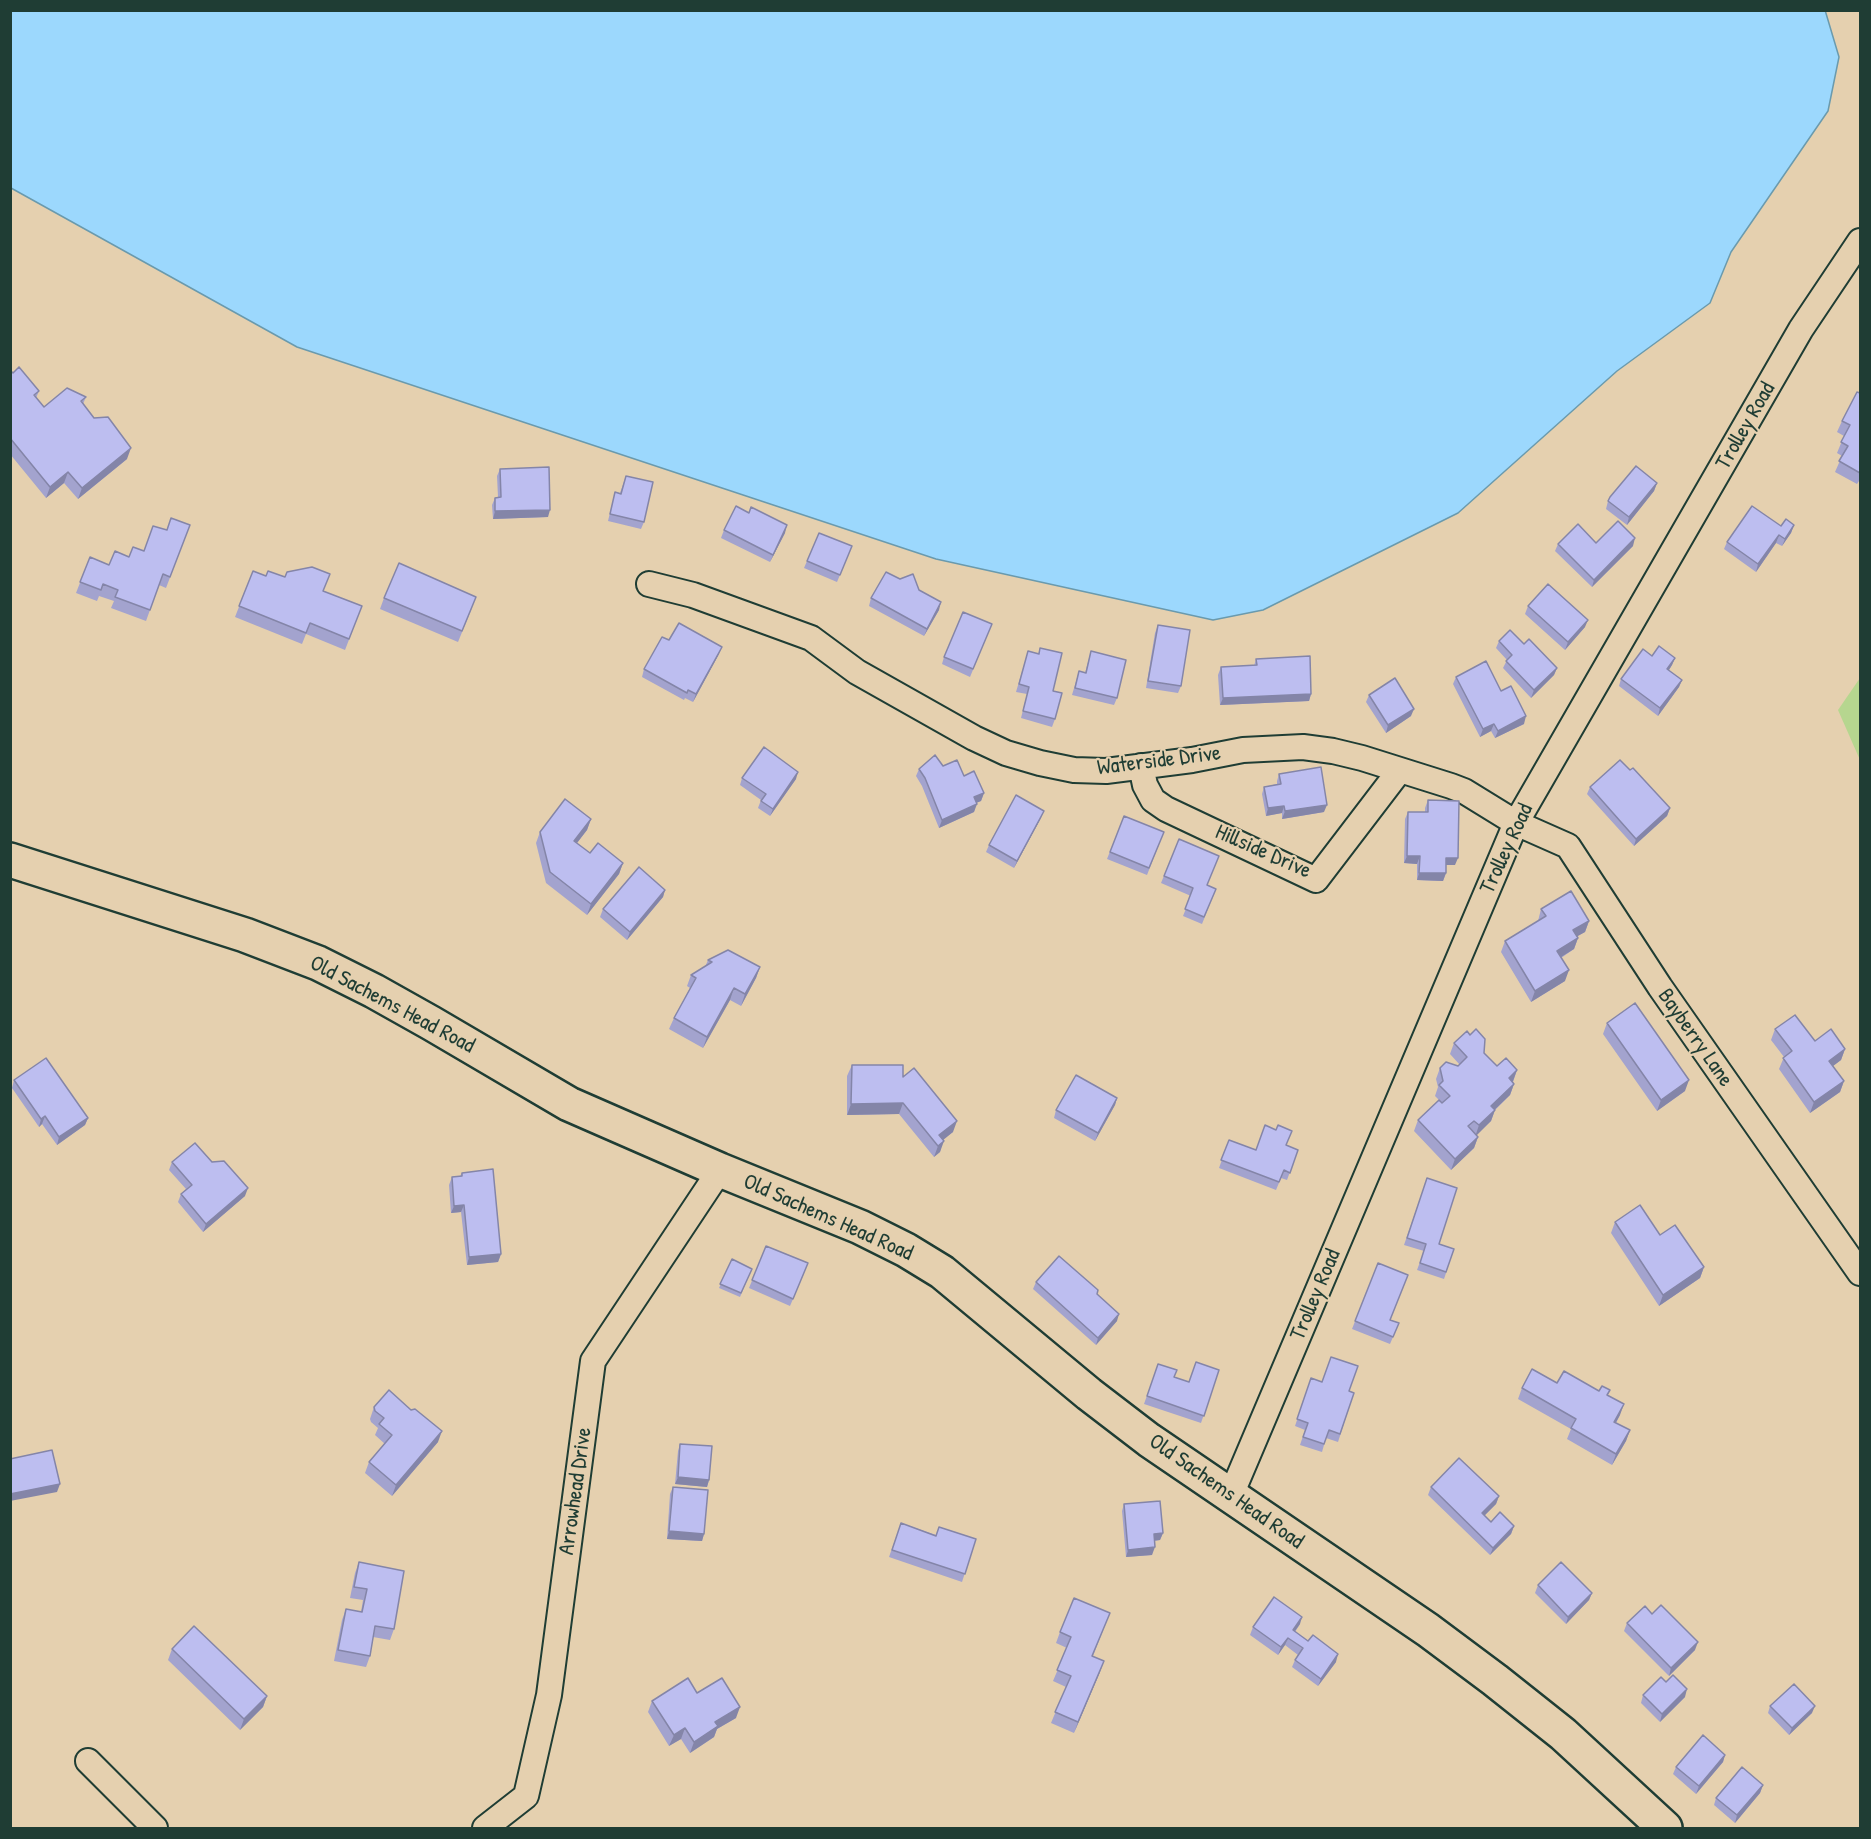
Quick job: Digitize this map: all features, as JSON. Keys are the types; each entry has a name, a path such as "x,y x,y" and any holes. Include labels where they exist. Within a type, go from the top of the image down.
{"street":[{"name":"Trolley Road","path":"1231,1495 1516,823 1801,330 1860,241"},
{"name":"Waterside Drive","path":"649,584 693,595 811,638 857,672 974,738 1006,753 1040,763 1074,770 1106,771 1192,760 1243,750 1303,747 1343,754 1464,791 1516,823"},
{"name":"Hillside Drive","path":"1141,766 1144,785 1153,800 1166,809 1316,880 1400,770"},
{"name":"Bayberry Lane","path":"1516,823 1568,846 1660,987 1860,1273"},
{"name":"Old Sachems Head Road","path":"10,860 245,935 318,963 422,1018 569,1104 720,1170 860,1227 906,1250 942,1272 1149,1440 1428,1630 1495,1680 1563,1734 1665,1828"},
{"name":"Arrowhead Drive","path":"485,1828 526,1796 549,1695 593,1360 720,1170"},
{"path":"88,1761 155,1828"}],"green space":[{"path":"1860,678 1860,760 1838,710"}],"water":[{"path":"1825,10 1839,57 1828,111 1731,252 1710,303 1617,371 1458,513 1263,610 1213,620 936,559 297,347 11,188 11,11"}],"building":[{"path":"19,367 39,391 34,395 44,407 67,388 86,397 81,401 94,418 108,417 131,448 82,488 68,472 50,487 10,438 10,370 13,373"},
{"path":"1857,392 1860,393 1860,473 1839,461 1848,446 1841,442 1850,425 1842,421"},
{"path":"1636,466 1657,483 1629,517 1608,501"},
{"path":"549,467 550,510 495,511 495,498 501,497 500,469"},
{"path":"626,476 653,482 644,522 610,514 615,492 621,494"},
{"path":"736,506 749,513 751,507 787,525 773,555 724,530"},
{"path":"1752,506 1781,526 1786,519 1794,525 1785,539 1779,535 1758,564 1727,542"},
{"path":"171,518 190,525 170,577 163,574 150,610 115,597 118,590 103,584 101,590 80,582 90,557 109,565 115,551 129,557 133,547 144,551 153,526 167,530"},
{"path":"1618,521 1635,538 1594,580 1558,544 1578,524 1596,543"},
{"path":"819,533 852,546 840,575 807,561"},
{"path":"399,563 476,597 462,631 384,598"},
{"path":"312,567 330,574 323,591 362,606 349,639 310,623 306,633 239,606 253,571 266,576 268,571 285,577 287,572"},
{"path":"886,572 900,579 913,574 919,590 941,602 927,629 871,598"},
{"path":"1548,584 1588,620 1568,642 1528,606"},
{"path":"963,612 992,624 973,669 944,657"},
{"path":"679,623 722,647 696,694 688,690 687,693 644,669 662,637 669,640"},
{"path":"1158,625 1190,630 1181,686 1148,681"},
{"path":"1510,630 1524,644 1529,639 1557,668 1534,690 1506,661 1512,655 1499,641"},
{"path":"1659,646 1675,658 1667,669 1682,680 1660,708 1621,679 1643,649 1652,656"},
{"path":"1040,648 1062,653 1053,691 1062,693 1055,719 1023,711 1029,687 1019,684 1028,651 1039,654"},
{"path":"1091,651 1126,660 1117,698 1075,688 1079,671 1086,673"},
{"path":"1310,656 1311,694 1223,698 1221,667 1257,665 1256,659"},
{"path":"1486,661 1501,691 1511,686 1526,716 1498,731 1494,724 1483,729 1456,677"},
{"path":"1395,678 1414,709 1388,725 1369,695"},
{"path":"764,747 798,772 773,809 761,801 766,794 742,778"},
{"path":"935,755 943,766 957,760 964,776 974,771 984,793 974,797 977,804 942,820 919,769"},
{"path":"1620,760 1630,770 1633,768 1670,808 1636,839 1590,787"},
{"path":"1321,767 1327,805 1285,811 1284,806 1268,808 1264,787 1281,784 1279,774"},
{"path":"1016,795 1044,811 1017,861 989,845"},
{"path":"565,799 591,819 574,841 590,853 598,843 623,863 591,904 550,872 540,832"},
{"path":"1428,800 1459,801 1458,858 1446,858 1446,873 1419,873 1420,856 1407,856 1408,812 1428,812"},
{"path":"1124,816 1164,832 1149,868 1110,852"},
{"path":"1179,839 1219,856 1207,885 1216,889 1204,917 1185,909 1193,888 1164,876"},
{"path":"639,867 665,890 630,932 603,909"},
{"path":"1571,891 1589,921 1573,930 1578,938 1557,951 1569,970 1535,991 1505,941 1546,916 1541,909"},
{"path":"728,950 760,967 745,994 734,988 707,1037 674,1018 696,978 691,975 712,962 708,960"},
{"path":"1635,1003 1689,1080 1661,1100 1607,1023"},
{"path":"1795,1015 1815,1041 1831,1029 1845,1049 1829,1061 1844,1081 1814,1102 1783,1058 1792,1051 1775,1029"},
{"path":"1476,1029 1485,1039 1484,1053 1497,1066 1506,1058 1517,1070 1509,1078 1514,1084 1491,1106 1495,1110 1479,1125 1474,1121 1468,1126 1478,1137 1455,1159 1418,1120 1439,1100 1442,1103 1450,1096 1439,1085 1443,1081 1440,1068 1446,1062 1458,1066 1467,1057 1454,1043 1467,1031 1470,1035"},
{"path":"46,1058 88,1118 59,1137 45,1116 41,1119 14,1080"},
{"path":"852,1065 903,1065 903,1077 914,1068 957,1121 939,1135 944,1141 938,1146 903,1103 851,1104"},
{"path":"1076,1075 1117,1098 1098,1133 1056,1110"},
{"path":"1265,1125 1276,1130 1278,1125 1292,1131 1286,1145 1298,1150 1290,1173 1284,1170 1279,1182 1221,1160 1229,1140 1256,1150"},
{"path":"195,1143 212,1162 224,1161 248,1188 206,1224 181,1194 192,1185 172,1162"},
{"path":"493,1169 501,1254 469,1257 464,1205 454,1206 452,1177 462,1176 462,1173"},
{"path":"1427,1178 1457,1188 1439,1244 1454,1249 1446,1272 1420,1263 1426,1244 1407,1238"},
{"path":"1640,1205 1660,1235 1675,1225 1704,1267 1663,1295 1615,1222"},
{"path":"766,1246 808,1263 793,1299 752,1280"},
{"path":"1059,1256 1098,1290 1097,1294 1119,1314 1098,1338 1036,1282"},
{"path":"732,1259 752,1269 741,1293 720,1284"},
{"path":"1378,1263 1408,1275 1390,1320 1399,1323 1393,1337 1355,1321"},
{"path":"1331,1357 1358,1366 1349,1391 1354,1393 1340,1434 1329,1430 1324,1444 1303,1437 1308,1423 1297,1419 1311,1378 1322,1382"},
{"path":"1196,1362 1219,1370 1204,1416 1147,1396 1158,1364 1177,1370 1174,1377 1189,1382"},
{"path":"1532,1369 1557,1383 1564,1371 1599,1391 1602,1386 1610,1390 1607,1395 1624,1404 1614,1422 1630,1430 1616,1454 1571,1428 1576,1419 1522,1388"},
{"path":"389,1390 411,1410 415,1409 442,1431 396,1485 369,1462 392,1435 379,1424 384,1418 375,1411 374,1407"},
{"path":"680,1444 712,1446 709,1480 678,1477"},
{"path":"52,1450 60,1484 10,1494 10,1459"},
{"path":"1459,1458 1499,1496 1482,1513 1491,1522 1500,1512 1514,1526 1493,1548 1431,1487"},
{"path":"673,1487 708,1490 704,1534 669,1531"},
{"path":"1160,1501 1163,1533 1154,1534 1155,1547 1128,1550 1124,1504"},
{"path":"901,1523 936,1536 939,1527 976,1539 965,1574 892,1550"},
{"path":"359,1562 404,1571 394,1629 375,1626 370,1656 338,1650 346,1609 362,1612 367,1589 354,1587"},
{"path":"1561,1562 1592,1593 1568,1617 1538,1585"},
{"path":"1274,1597 1302,1617 1293,1630 1308,1641 1313,1635 1338,1654 1321,1679 1295,1660 1303,1648 1288,1638 1281,1647 1253,1627"},
{"path":"1074,1598 1110,1613 1092,1656 1104,1661 1078,1722 1055,1712 1071,1676 1057,1670 1071,1637 1060,1632"},
{"path":"1661,1605 1698,1642 1671,1668 1627,1623 1645,1606 1652,1614"},
{"path":"194,1626 267,1696 244,1719 172,1649"},
{"path":"1673,1675 1687,1689 1662,1714 1643,1695 1661,1677 1666,1682"},
{"path":"688,1678 697,1693 722,1678 740,1707 715,1722 718,1726 694,1742 685,1728 674,1735 652,1701"},
{"path":"1794,1684 1815,1706 1792,1728 1770,1706"},
{"path":"1703,1735 1725,1755 1699,1786 1676,1767"},
{"path":"1742,1767 1763,1785 1737,1815 1716,1798"}]}
